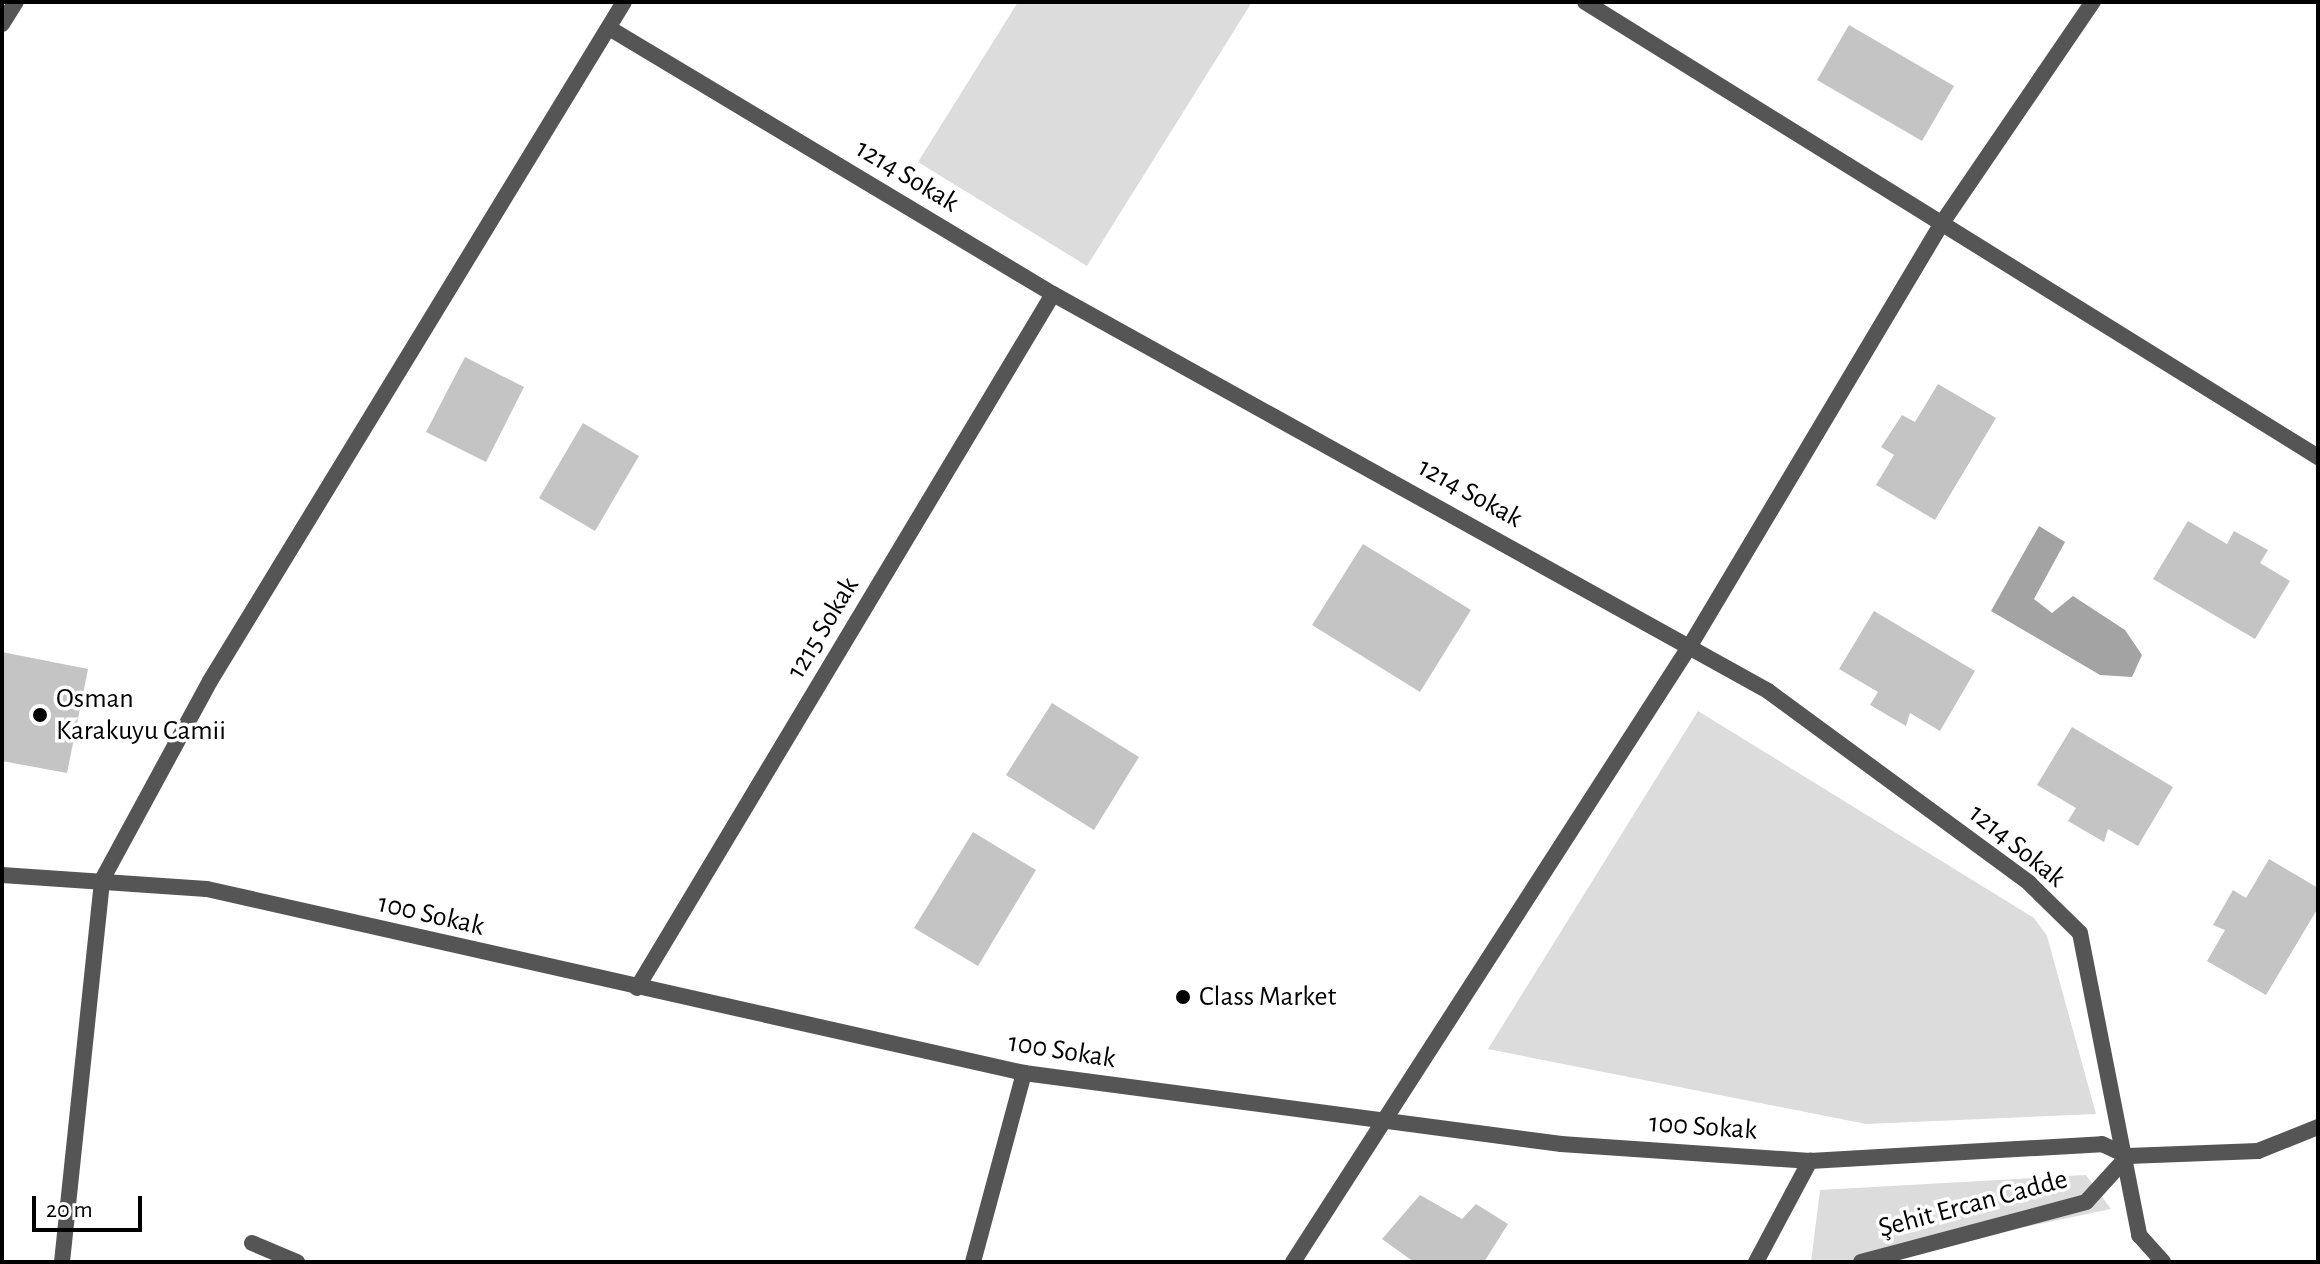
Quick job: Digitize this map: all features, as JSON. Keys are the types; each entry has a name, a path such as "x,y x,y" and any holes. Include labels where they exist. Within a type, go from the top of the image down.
{"street":[{"path":"2,24 16,2"},
{"path":"62,1262 102,880 210,681 624,2"},
{"path":"1585,2 2318,457"},
{"path":"1293,1262 1386,1125 1691,644 1942,223 2093,2"},
{"name":"1214 Sokak","path":"609,28 1053,294 1691,644 1768,691 2029,883 2080,933 2128,1156 2139,1235 2163,1262"},
{"name":"1215 Sokak","path":"637,988 1053,294"},
{"name":"100 Sokak","path":"2,875 207,889 1024,1073 1386,1125 1810,1161 2102,1144 2128,1156 2258,1151 2318,1127"},
{"path":"973,1262 1024,1073"},
{"name":"Şehit Ercan Cadde","path":"1861,1262 2086,1202 2128,1156"},
{"path":"1756,1262 1810,1161"},
{"path":"252,1243 297,1262"}],"shaded area":[{"path":"1018,2 1252,2 1087,266 918,162"},
{"path":"2039,526 2065,542 2034,599 2052,613 2073,596 2125,630 2142,655 2132,677 2100,675 1991,611"},
{"path":"1698,711 2034,918 2047,936 2096,1114 1866,1124 1488,1049"},
{"path":"2086,1175 2111,1209 1857,1262 1811,1262 1820,1190"}],"building":[{"path":"1849,25 1954,86 1922,141 1817,80"},
{"path":"465,357 524,387 486,462 426,432"},
{"path":"1938,384 1996,418 1935,520 1876,485 1894,455 1881,447 1902,415 1915,422"},
{"path":"583,423 639,456 595,531 539,498"},
{"path":"2188,521 2227,544 2234,531 2268,550 2260,563 2290,581 2255,639 2153,579"},
{"path":"1363,544 1471,610 1420,692 1312,625"},
{"path":"1874,611 1975,671 1940,731 1910,713 1906,726 1870,705 1878,692 1839,669"},
{"name":"Osman Karakuyu Camii","path":"2,652 88,669 67,773 2,761"},
{"path":"1052,703 1139,757 1094,830 1006,775"},
{"path":"2072,727 2173,787 2138,846 2108,829 2104,842 2068,821 2076,808 2037,785"},
{"path":"973,832 1036,870 978,966 914,928"},
{"path":"2269,859 2318,888 2318,908 2266,995 2207,961 2225,930 2213,925 2233,890 2246,898"},
{"path":"1420,1195 1462,1219 1476,1204 1508,1224 1484,1262 1414,1262 1382,1239"}],"place":[{"name":"Osman Karakuyu Camii","path":"40,715"},
{"name":"Class Market","path":"1183,997"}]}
